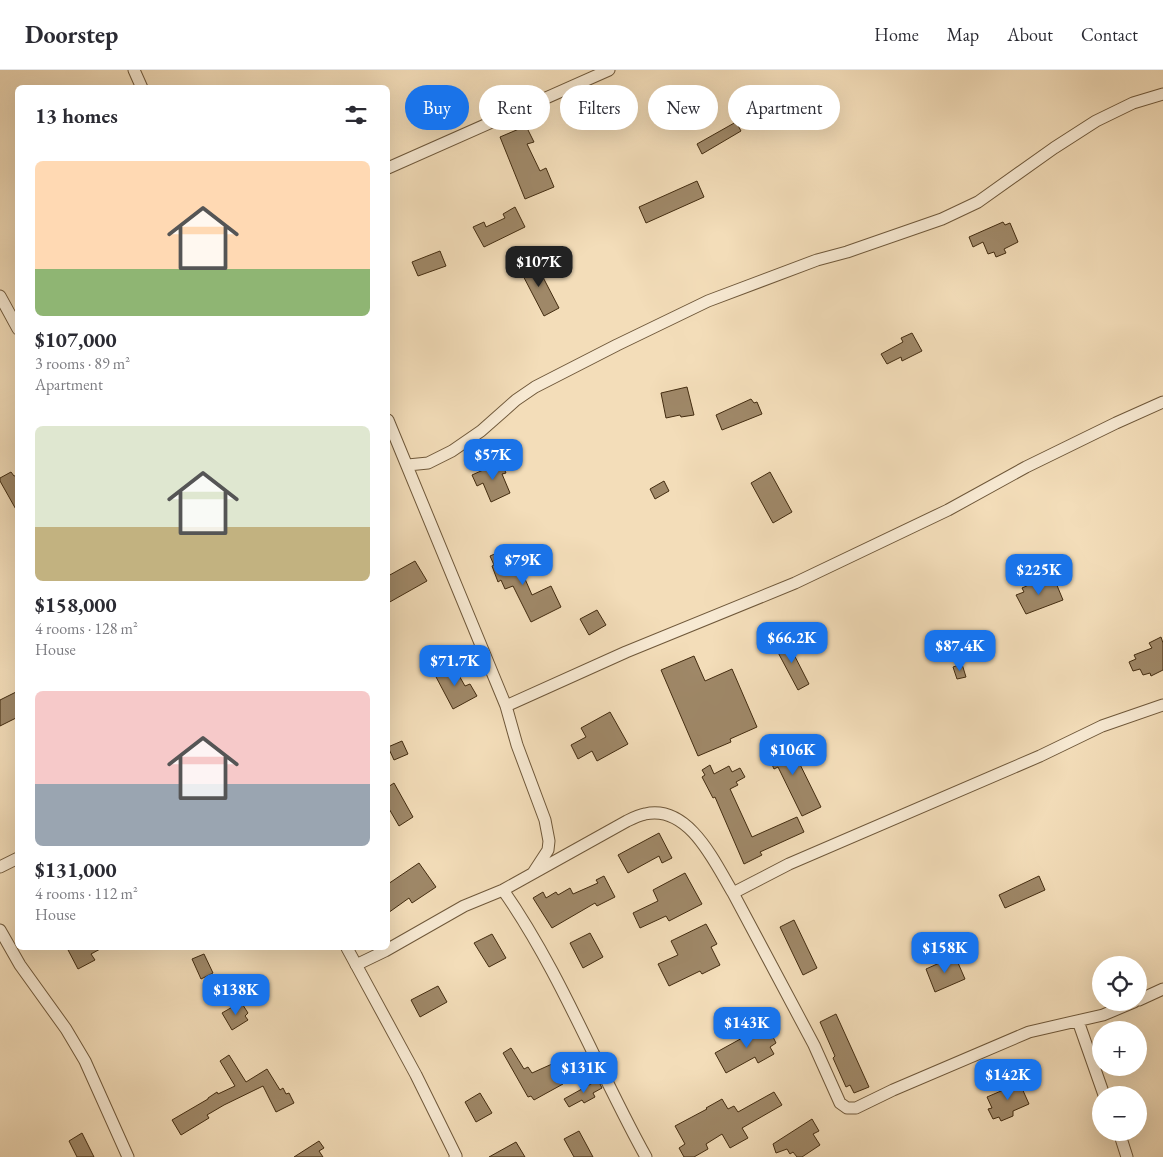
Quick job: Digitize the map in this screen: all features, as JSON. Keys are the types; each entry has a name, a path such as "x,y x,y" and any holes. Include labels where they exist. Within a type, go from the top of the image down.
{"street":[{"path":"134,70 141,85"},
{"path":"390,167 608,70"},
{"path":"408,465 428,463 452,451 481,431 516,400 535,387 617,344 708,301 817,260 847,252 942,219 978,202 1054,148 1096,121 1134,103 1163,94"},
{"path":"0,296 15,324"},
{"path":"506,706 626,652 795,583 948,510 1026,467 1116,422 1163,402"},
{"path":"390,424 506,706 517,745 545,820 549,841 548,850 532,874"},
{"path":"733,894 789,864 1040,756 1102,726 1163,705"},
{"path":"390,948 464,906 503,890 627,821 646,814 664,814 679,820 690,828 709,853 814,1045 840,1103 847,1108 856,1108 893,1090 1029,1032 1103,1015 1113,1011"},
{"path":"0,867 15,860"},
{"path":"503,890 568,998 646,1157"},
{"path":"0,930 20,965 66,1029 86,1061 128,1157"},
{"path":"348,950 420,1082 456,1157"},
{"path":"356,965 387,950"},
{"path":"1147,996 1163,989"},
{"path":"1078,1021 1101,1086"},
{"path":"1122,1141 1127,1157"}],"building":[{"path":"728,127 728,130 741,131 702,154 697,144"},
{"path":"517,130 528,130 534,142 527,144 540,171 546,168 554,187 525,199 500,137"},
{"path":"697,181 704,197 646,223 639,207"},
{"path":"515,207 525,227 484,247 473,227 484,222 486,227 505,218 503,214"},
{"path":"1003,222 1005,225 1010,223 1018,242 1004,249 1006,253 996,257 994,252 988,254 983,242 973,247 969,237"},
{"path":"440,251 446,266 418,276 412,262"},
{"path":"534,260 559,308 544,316 519,268"},
{"path":"912,333 922,351 902,361 901,357 887,364 881,354 903,342 901,338"},
{"path":"687,387 694,415 666,418 661,393"},
{"path":"751,399 754,403 757,402 762,414 722,430 716,415"},
{"path":"501,462 506,473 502,474 510,493 491,502 483,483 477,486 472,475"},
{"path":"11,472 15,476 15,508 0,481 0,478"},
{"path":"770,472 792,512 773,523 751,483"},
{"path":"664,481 669,491 655,499 650,489"},
{"path":"511,547 532,595 551,586 561,607 531,622 513,586 505,589 501,580 498,582 492,566 494,565 490,556"},
{"path":"415,561 427,581 390,602 390,575"},
{"path":"1040,580 1040,582 1047,580 1050,585 1056,583 1063,600 1026,614 1016,595 1024,592 1022,588"},
{"path":"597,610 606,625 589,635 580,619"},
{"path":"1161,637 1163,643 1163,670 1151,676 1150,673 1143,675 1140,669 1133,671 1129,662 1136,659 1134,655 1152,648 1149,643"},
{"path":"786,639 809,684 798,690 774,645"},
{"path":"694,656 705,681 732,669 757,727 730,739 731,742 698,756 661,670"},
{"path":"962,664 966,677 957,679 953,667"},
{"path":"453,665 465,686 470,684 477,696 453,709 435,675"},
{"path":"15,692 15,718 0,726 0,700"},
{"path":"610,712 628,744 597,761 592,751 578,759 571,745 586,737 581,728"},
{"path":"787,738 821,807 802,816 778,767 774,769 765,749"},
{"path":"402,741 408,754 394,760 390,746"},
{"path":"710,765 714,774 729,766 732,772 740,768 745,777 736,782 738,785 730,789 752,837 797,817 804,832 760,852 762,855 744,864 715,797 713,798 702,777 705,775 702,770"},
{"path":"394,783 413,817 399,826 390,810 390,786"},
{"path":"659,833 672,858 662,863 659,856 628,873 618,855"},
{"path":"419,863 436,887 412,903 409,898 390,912 390,883"},
{"path":"685,873 702,904 669,921 666,916 640,928 633,913 658,901 653,890"},
{"path":"604,876 615,897 597,906 595,903 552,928 533,898 543,892 546,898 556,892 558,895 570,888 573,894 598,883 596,880"},
{"path":"1039,876 1045,890 1005,908 999,895"},
{"path":"794,920 817,968 803,975 780,927"},
{"path":"706,924 717,944 711,947 720,965 702,974 700,971 669,986 658,964 678,955 671,941"},
{"path":"590,933 603,957 583,968 570,943"},
{"path":"492,934 506,958 489,967 474,943"},
{"path":"68,950 98,950 91,954 95,960 78,969"},
{"path":"204,954 213,973 201,979 192,959"},
{"path":"955,956 965,979 935,992 926,969"},
{"path":"438,986 447,1002 420,1017 411,1000"},
{"path":"241,1002 248,1013 245,1016 248,1020 232,1030 222,1013"},
{"path":"836,1014 869,1087 854,1093 850,1085 846,1087 820,1022"},
{"path":"759,1026 763,1032 769,1029 776,1043 770,1047 774,1054 758,1063 755,1057 726,1073 715,1053 744,1037 743,1035"},
{"path":"511,1048 524,1069 528,1067 532,1073 552,1064 563,1084 534,1100 531,1096 528,1097 503,1053"},
{"path":"229,1055 246,1082 267,1069 280,1090 283,1088 286,1094 289,1093 294,1103 276,1112 263,1086 207,1115 209,1118 181,1135 172,1120 217,1092 218,1094 235,1086 220,1061"},
{"path":"1017,1077 1029,1104 1013,1111 1013,1116 1001,1121 999,1117 993,1119 988,1109 992,1108 987,1097 1008,1088 1005,1083"},
{"path":"598,1080 602,1088 593,1093 595,1097 584,1103 582,1100 569,1107 564,1099"},
{"path":"774,1092 782,1105 742,1128 748,1138 730,1148 722,1134 706,1144 708,1149 694,1157 684,1157 679,1148 685,1144 675,1126 722,1099 728,1109 734,1106 738,1112"},
{"path":"480,1093 492,1113 476,1122 465,1102"},
{"path":"812,1119 819,1131 813,1134 820,1145 802,1157 797,1157 793,1152 790,1154 787,1149 776,1153 773,1144"},
{"path":"579,1131 593,1157 574,1157 564,1139"},
{"path":"82,1133 94,1157 77,1157 69,1141"},
{"path":"319,1141 324,1148 319,1151 323,1157 294,1157"},
{"path":"516,1142 525,1157 489,1157"}]}
